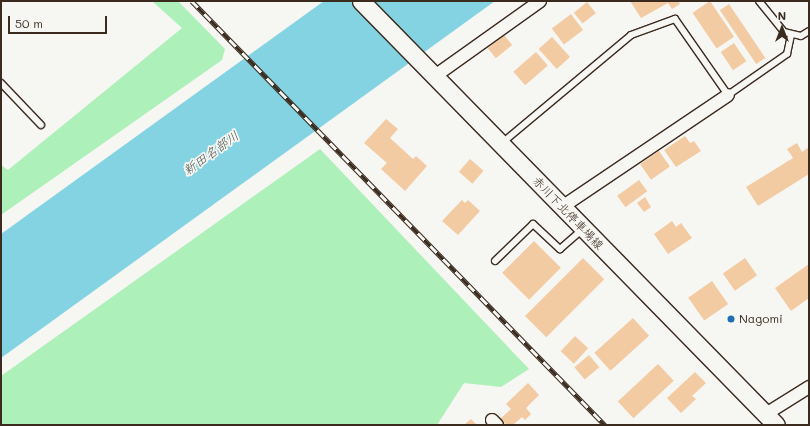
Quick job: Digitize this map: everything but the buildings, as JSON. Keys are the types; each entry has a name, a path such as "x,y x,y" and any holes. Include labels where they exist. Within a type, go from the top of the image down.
{"main road":[{"name":"赤川下北停車場線","path":"361,1 771,420"}],"street":[{"path":"433,74 540,1"},
{"path":"562,207 728,95"},
{"path":"771,420 809,387"}],"lane":[{"path":"759,1 777,26 791,35 801,36 809,31"},
{"path":"501,144 631,35 675,20 728,95 787,54 791,35"},
{"path":"1,84 41,125"},
{"path":"495,261 534,224 560,249 583,228"}],"green space":[{"path":"152,1 178,1 225,49 222,60 1,215 1,165 8,170 182,28"},
{"path":"320,149 529,369 501,387 464,383 437,425 1,425 1,376"}],"water":[{"name":"新田名部川","path":"324,1 495,1 1,358 1,234"}],"railway":[{"path":"192,1 605,425"}],"place":[{"name":"Nagomi","path":"731,319"}]}
